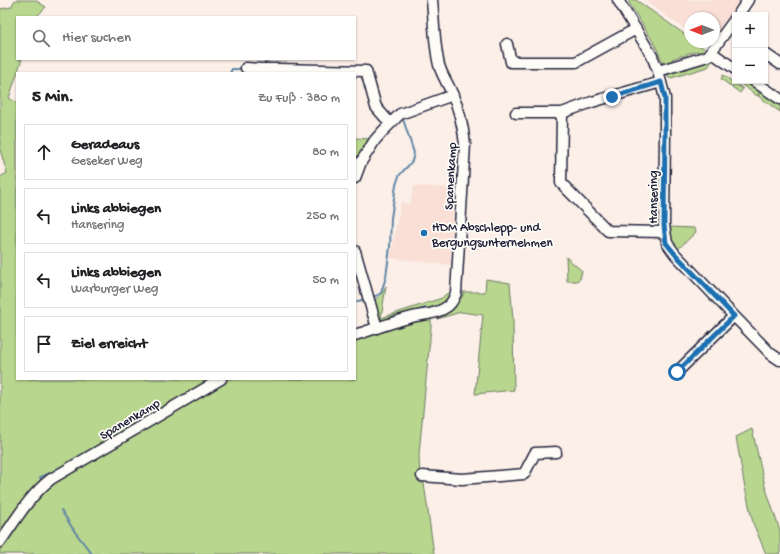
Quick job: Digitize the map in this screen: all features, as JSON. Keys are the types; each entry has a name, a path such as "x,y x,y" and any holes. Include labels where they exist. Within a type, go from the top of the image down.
{"street":[{"name":"Spanenkamp","path":"356,335 414,316 436,313 451,304 456,293 465,144 464,132 453,94 439,66 432,0"},
{"name":"Hansering","path":"618,0 652,56 658,71 665,98 664,232 666,243 734,316 780,360"},
{"path":"740,12 748,0"},
{"path":"658,71 708,56 732,23"},
{"path":"507,44 511,62 576,62 636,30"},
{"path":"711,52 732,67"},
{"path":"768,55 780,64"},
{"path":"246,68 260,71 366,71 376,107 390,123"},
{"path":"516,113 562,113 592,102 661,82"},
{"path":"758,84 780,99"},
{"path":"356,175 361,162 375,140 400,114 453,94"},
{"path":"562,113 561,183 608,231 664,232"},
{"path":"357,263 375,329"},
{"path":"677,372 734,316"},
{"name":"Spanenkamp","path":"0,542 31,498 51,479 219,380"},
{"path":"422,476 462,479 524,474 535,453 556,452"}],"shaded area":[{"path":"644,0 743,0 735,12 732,12 732,16 720,33 720,12 684,12 684,29"},
{"path":"414,186 455,188 450,265 390,258 401,202 410,205"}],"green space":[{"path":"15,0 35,0 46,7 37,16 16,16 16,60 22,60 18,72 16,72 16,77 9,98 16,102 16,380 356,380 356,338 382,328 430,318 431,327 419,454 420,483 424,483 434,554 0,554 0,177 7,173 0,150 0,9 11,7"},
{"path":"629,0 636,0 684,34 684,48 703,48 707,51 700,56 698,51 686,54 688,59 685,60 683,55 672,59 673,64 664,65 655,45 629,3"},
{"path":"712,59 708,67 671,78 666,72"},
{"path":"723,75 732,81 732,84 736,84 743,89 740,93 721,79"},
{"path":"741,84 753,84 760,91 757,96"},
{"path":"761,92 780,106 780,112 758,96"},
{"path":"356,138 371,139 359,160 356,159"},
{"path":"669,227 694,228 696,232 677,250 671,240"},
{"path":"566,257 582,271 580,279 577,281 567,281"},
{"path":"486,279 510,283 513,320 514,390 475,394 483,315 461,312 437,319 454,308 463,296 463,292 485,292"},
{"path":"386,286 381,318 442,298 446,294 452,294 444,304 381,325 374,300 382,294"},
{"path":"752,429 765,486 780,531 780,554 766,554 753,523 744,483 736,437"}],"waterway":[{"path":"230,72 232,69 243,69"},
{"path":"374,296 381,293 386,277 390,247 391,218 396,185 399,176 412,161 414,153 403,119"},
{"path":"356,302 365,299"},
{"path":"417,311 426,308"},
{"path":"42,482 40,477 58,470"},
{"path":"61,510 75,532 92,554"}],"place":[{"name":"HDM Abschlepp- und Bergungsunternehmen","path":"424,233"}],"route":[{"path":"612,97 661,82 665,98 664,232 666,243 734,316 677,372"}]}
